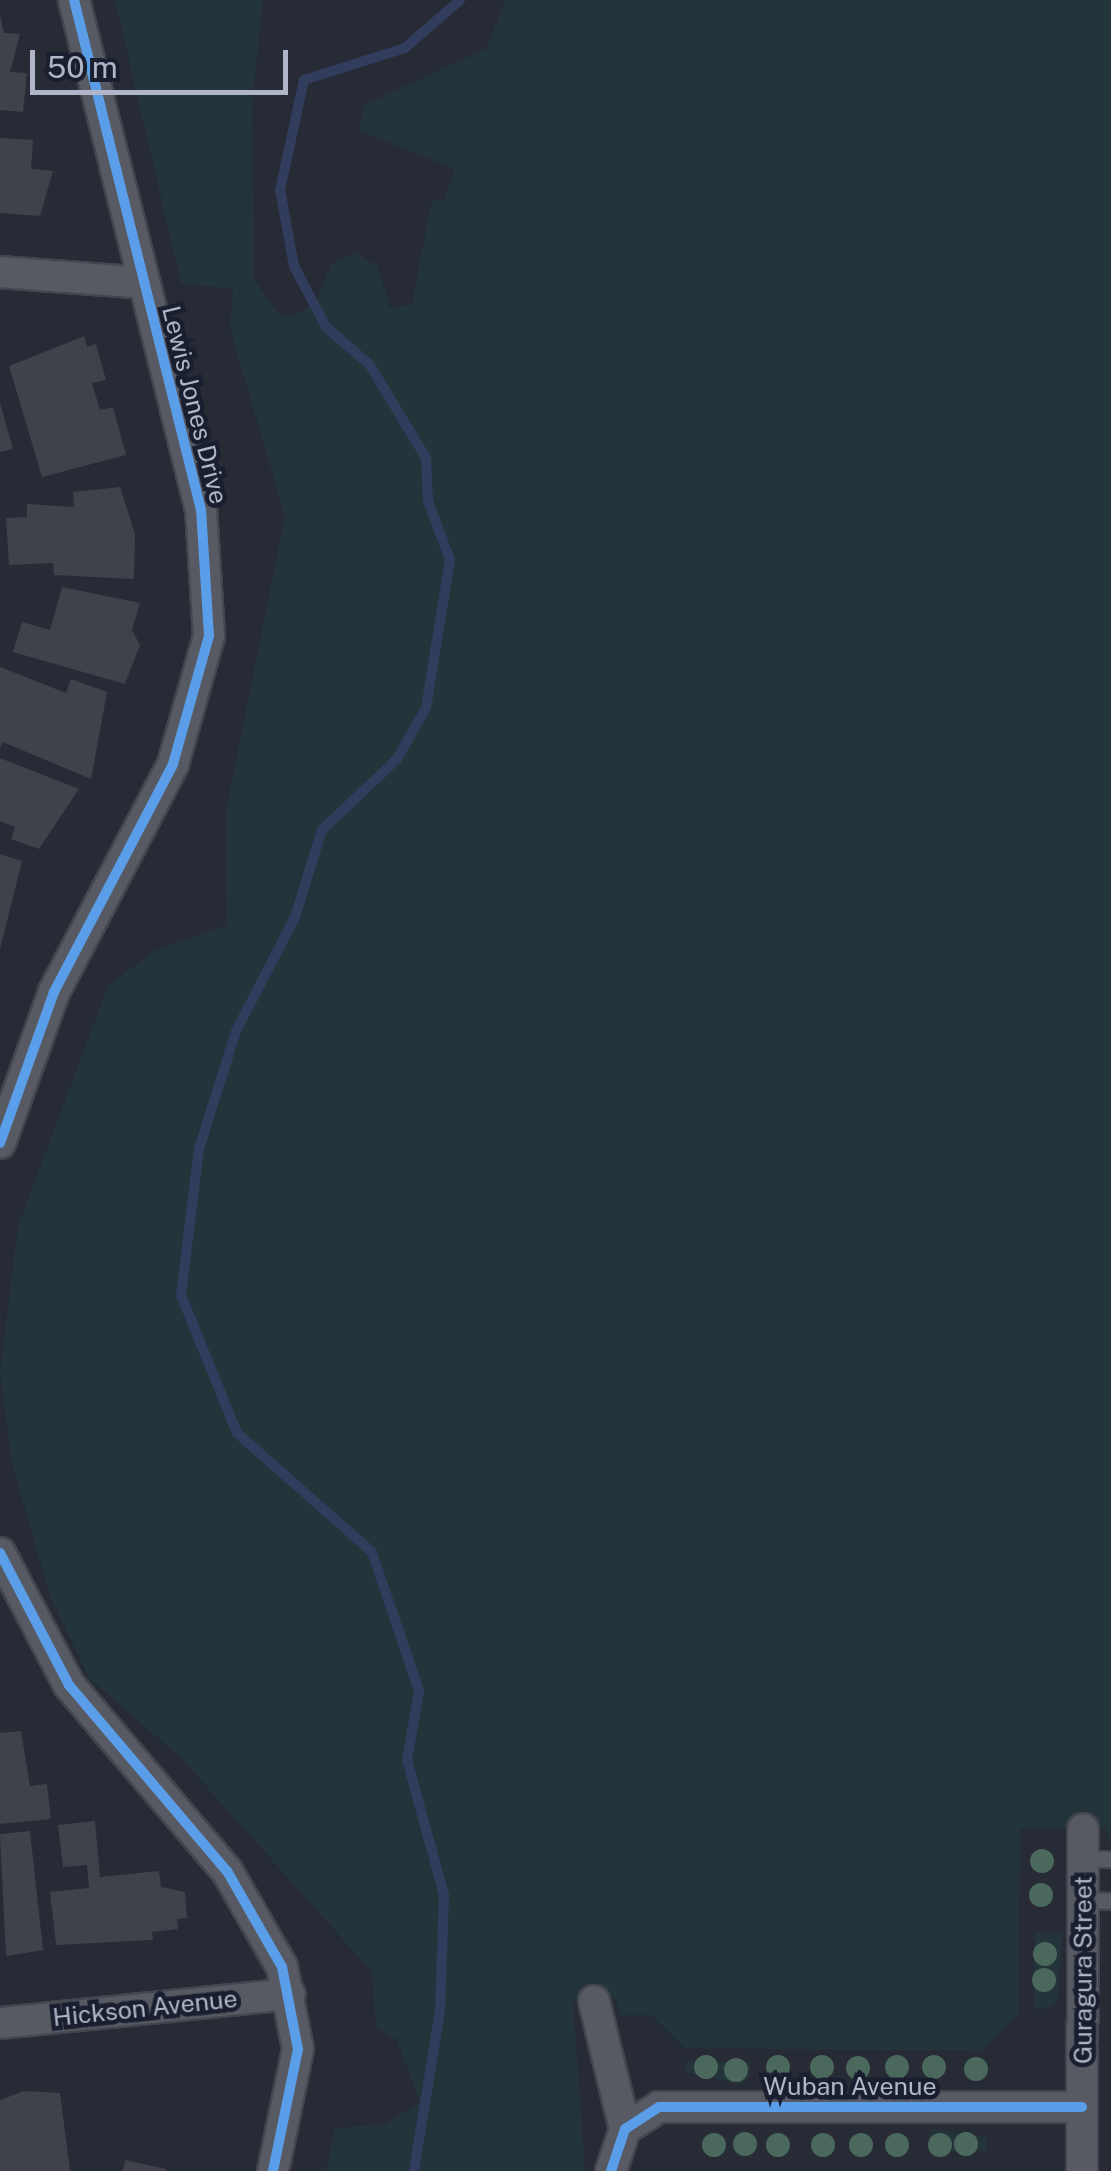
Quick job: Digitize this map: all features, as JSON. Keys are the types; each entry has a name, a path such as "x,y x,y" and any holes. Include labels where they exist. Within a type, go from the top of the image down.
{"street":[{"name":"Lewis Jones Drive","path":"0,1143 54,992 173,764 204,666 208,552 74,0"},
{"path":"0,272 145,283"},
{"path":"0,1553 69,1685 242,1892 290,1994 296,2076 273,2171"},
{"name":"Guragura Street","path":"1082,2171 1082,2108 1097,1900 1093,1849"},
{"name":"Hickson Avenue","path":"0,2023 290,1994"},
{"path":"594,2001 625,2129 611,2171"},
{"name":"Wuban Avenue","path":"625,2129 667,2106 1082,2108"}],"shaded area":[{"path":"115,0 263,0 252,107 254,279 278,314 291,317 315,305 331,265 356,252 378,267 390,308 412,304 432,200 444,200 455,169 359,131 364,105 487,48 505,0 1111,0 1111,1843 1104,1828 1020,1829 1018,2015 982,2051 685,2048 651,2015 621,2015 615,1998 573,2002 585,2171 326,2171 335,2128 386,2124 420,2102 397,2040 376,2027 372,1972 181,1758 89,1678 51,1598 12,1464 0,1373 18,1226 108,986 154,951 227,925 226,811 285,516 230,329 233,289 181,283"},
{"path":"1035,1933 1062,1933 1057,2003 1047,2009 1034,2009"},
{"path":"686,2062 750,2062 750,2072 745,2084 729,2082 684,2072"},
{"path":"930,2129 987,2137 987,2151 930,2151"}],"building":[{"path":"0,15 4,33 20,34 10,72 27,73 23,112 0,110"},
{"path":"0,138 33,140 31,169 53,171 40,216 0,213"},
{"path":"84,336 87,347 96,344 106,380 92,383 100,410 113,407 126,455 42,477 9,366"},
{"path":"0,403 13,449 0,452"},
{"path":"120,487 135,534 134,579 54,575 53,563 9,565 6,518 27,517 27,504 74,507 73,492"},
{"path":"62,587 140,603 132,630 140,645 125,684 13,652 22,622 50,630"},
{"path":"0,667 66,693 71,679 107,692 91,779 3,742 0,748"},
{"path":"0,758 79,789 39,849 11,839 15,827 0,821"},
{"path":"0,854 22,861 0,949"},
{"path":"21,1731 30,1786 47,1784 51,1819 0,1824 0,1733"},
{"path":"95,1821 100,1877 159,1871 161,1887 185,1892 187,1918 177,1919 178,1929 152,1932 153,1940 56,1945 50,1892 89,1888 87,1865 63,1867 58,1825"},
{"path":"30,1831 43,1950 6,1956 0,1834"},
{"path":"24,2091 60,2093 70,2171 0,2171 0,2100"},
{"path":"125,2160 166,2169 166,2171 123,2171"}],"waterway":[{"path":"414,2171 440,2011 444,1895 407,1760 419,1691 372,1552 237,1433 181,1295 199,1149 236,1031 295,917 322,830 397,759 426,708 450,560 428,501 426,458 370,365 326,327 294,266 280,190 304,80 405,48 460,0"}],"cycle path":[{"path":"0,1143 54,992 173,764 209,636 201,510 74,0"},
{"path":"0,1553 69,1685 227,1871 282,1967 298,2049 273,2171"},
{"path":"611,2171 625,2129 659,2107 1082,2107"}]}
